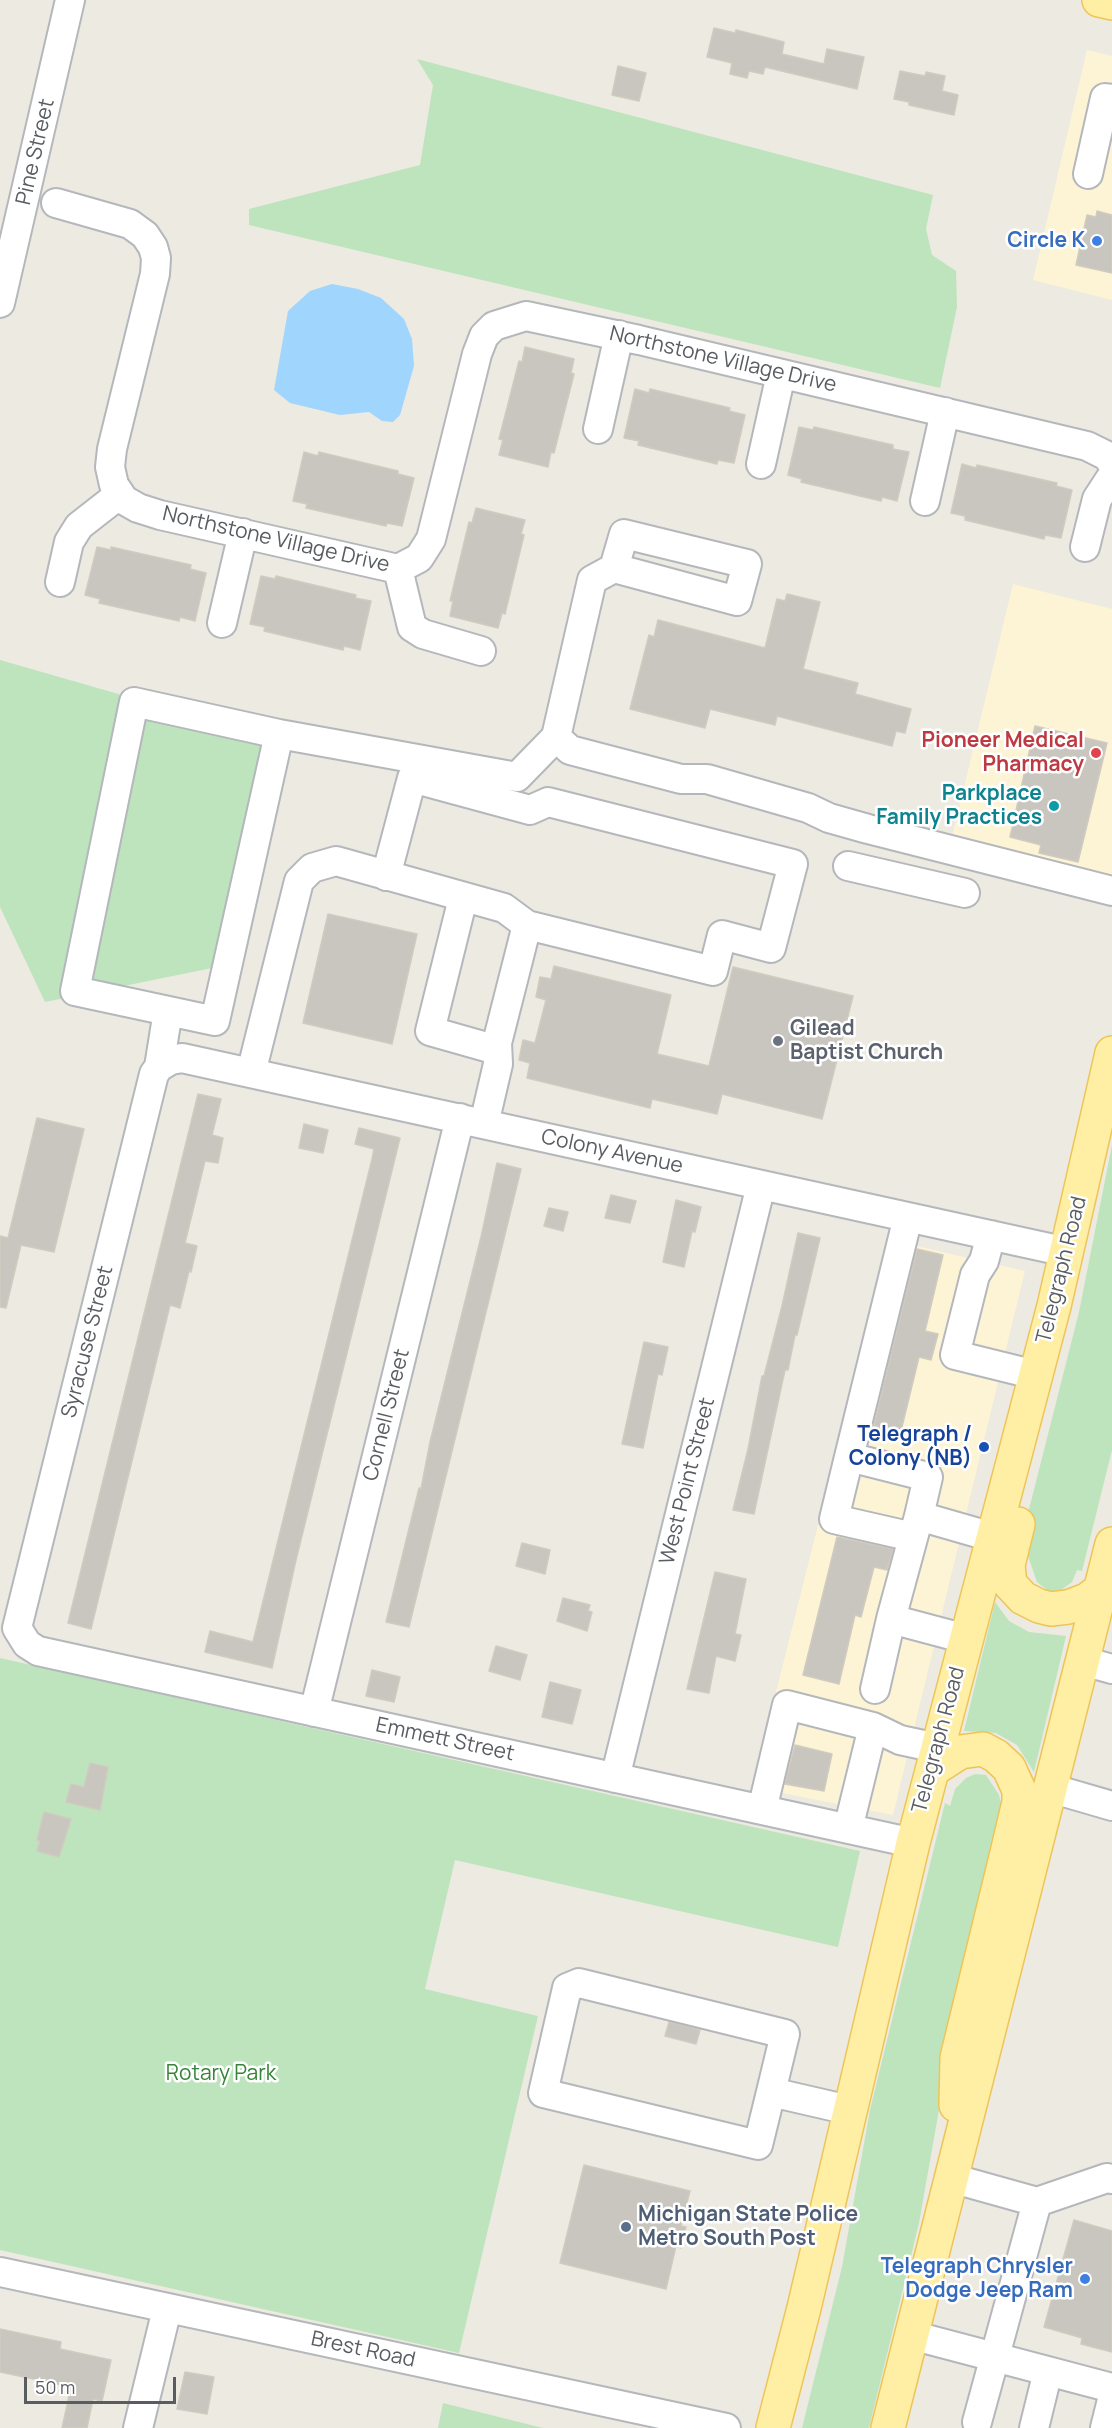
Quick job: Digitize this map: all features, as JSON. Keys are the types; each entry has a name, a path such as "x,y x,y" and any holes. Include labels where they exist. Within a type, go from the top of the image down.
{"main road":[{"path":"1099,0 1112,3"},
{"name":"Telegraph Road","path":"773,2428 804,2308 834,2172 913,1843 1067,1252 1112,1053"},
{"path":"1074,1220 1072,1308 1008,1565 1010,1584 1023,1598 1039,1606 1051,1609 1068,1607 1087,1600 1100,1590"},
{"path":"888,2428 1050,1788 1097,1665 1100,1590 1112,1544"},
{"path":"934,1759 983,1749 996,1756 1009,1768 1018,1790 1019,1802 957,2058 953,2168"},
{"path":"794,2428 833,2269 834,2172"}],"street":[{"name":"Pine Street","path":"0,303 70,0"},
{"path":"1088,174 1105,98 1112,99"},
{"path":"56,203 130,224 145,235 156,258 155,274 112,449 110,467 114,485 120,494 79,526 69,542 60,582"},
{"name":"Northstone Village Drive","path":"120,494 124,500 138,508 398,569 419,558 431,539 478,350 484,336 494,326 526,316 619,335 1087,446 1107,456 1112,462"},
{"path":"598,429 619,335"},
{"path":"761,465 782,374"},
{"path":"925,501 945,412"},
{"path":"1085,547 1097,499 1112,476"},
{"path":"222,623 243,534"},
{"path":"279,734 215,1021 75,991 134,702 279,734 517,777 556,737 592,580 614,568"},
{"path":"398,569 412,627 423,634 481,651"},
{"path":"556,737 570,750 681,779 707,779 808,808 830,818 868,829 1112,891"},
{"path":"251,1073 299,881 312,868 336,861 386,876 463,898 504,908 527,926 713,971 722,935 771,948 794,864 548,802 531,810 412,778 386,876"},
{"path":"848,866 965,893"},
{"path":"463,898 430,1031 497,1050"},
{"name":"Cornell Street","path":"314,1712 472,1121 498,1064 497,1050 527,926"},
{"name":"Syracuse Street","path":"10,1616 151,1085 159,1067 168,1011"},
{"name":"Colony Avenue","path":"159,1067 171,1060 182,1058 1067,1252"},
{"name":"West Point Street","path":"615,1778 761,1185"},
{"path":"908,1217 834,1519 916,1526 992,1537"},
{"path":"990,1235 984,1261 975,1275 955,1355 1035,1375"},
{"path":"849,1457 928,1477 875,1689"},
{"name":"Emmett Street","path":"10,1616 27,1644 39,1651 913,1843"},
{"path":"891,1619 966,1639"},
{"path":"762,1810 787,1705 873,1727 934,1759"},
{"path":"848,1828 873,1727"},
{"path":"1050,1788 1112,1806"},
{"path":"579,1983 785,2034 771,2092 758,2145 543,2093 567,1988 579,1983"},
{"path":"771,2092 849,2110"},
{"path":"953,2168 1037,2202 1110,2171"},
{"path":"977,2422 1037,2202"},
{"name":"Brest Road","path":"0,2272 726,2428"},
{"path":"138,2428 167,2308"},
{"path":"911,2335 1112,2388"},
{"path":"1034,2428 1048,2371"}],"shaded area":[{"path":"1087,50 1112,56 1112,300 1033,280"},
{"path":"1013,584 1112,609 1112,881 952,837"},
{"path":"890,1240 1025,1271 893,1815 752,1787"}],"green space":[{"path":"417,59 933,195 926,229 932,255 956,271 957,307 940,388 249,225 249,209 420,165 433,85"},
{"path":"0,660 275,739 217,967 45,1002 0,907"},
{"path":"1112,1145 1112,1450 1082,1571 1077,1570 1072,1582 1061,1590 1050,1592 1037,1582 1028,1556 1029,1530 1024,1529 1079,1312"},
{"path":"995,1602 1009,1621 1029,1632 1066,1636 1034,1772 1017,1745 996,1733 964,1731"},
{"name":"Rotary Park","path":"0,1658 860,1851 838,1947 455,1860 425,1989 538,2016 459,2353 0,2250"},
{"path":"975,1774 986,1775 999,1795 1003,1811 943,2087 919,2223 869,2428 802,2428 842,2267 870,2110 945,1803 950,1806 955,1789 966,1778"},
{"path":"443,2403 543,2428 438,2428"}],"water":[{"path":"332,284 358,289 381,298 404,319 412,339 414,366 400,415 393,422 382,421 369,412 340,415 290,403 274,390 288,311 310,291"}],"building":[{"path":"714,28 735,33 736,30 784,42 782,54 824,64 827,49 864,57 857,89 765,67 763,74 749,71 747,78 730,74 732,63 707,57"},
{"path":"618,66 646,73 639,101 612,95"},
{"path":"900,71 925,76 926,72 945,76 942,91 958,95 954,115 909,105 909,102 894,99"},
{"name":"Circle K","path":"1097,211 1112,215 1112,273 1076,265 1087,215 1096,217"},
{"path":"525,347 574,359 571,373 574,374 554,453 551,452 548,467 499,455 503,440 499,439 519,361 522,362"},
{"path":"635,389 649,393 650,389 730,408 729,411 745,415 734,463 718,460 717,464 638,445 639,441 624,438"},
{"path":"799,427 813,430 814,427 893,445 893,449 909,452 897,501 882,497 881,501 801,482 802,479 788,475"},
{"path":"304,452 318,456 319,452 398,471 398,474 414,478 402,526 387,523 386,526 306,508 307,504 293,501"},
{"path":"962,464 976,468 977,465 1057,483 1056,486 1072,490 1061,538 1045,535 1044,539 965,520 965,516 951,513"},
{"path":"476,508 525,520 521,534 524,535 505,614 502,613 498,628 450,616 453,601 450,601 469,522 472,523"},
{"path":"97,547 111,550 111,547 191,565 190,569 206,573 195,621 180,617 179,621 99,603 100,599 85,595"},
{"path":"261,576 275,579 276,576 356,595 355,598 371,601 360,650 344,646 343,650 264,631 265,627 250,624"},
{"path":"787,594 820,602 803,669 858,683 855,694 911,709 905,733 896,731 892,746 777,716 775,725 710,709 705,728 630,709 649,635 654,637 658,620 765,648 777,599 785,601"},
{"name":"Parkplace Family Practices","path":"1035,726 1107,743 1078,862 1039,853 1041,845 1010,837"},
{"path":"328,914 417,934 392,1044 303,1023"},
{"name":"Gilead Baptist Church","path":"554,966 671,995 657,1054 709,1066 733,967 853,996 822,1119 722,1094 717,1114 652,1099 650,1108 527,1078 530,1063 519,1060 523,1040 535,1043 546,1000 536,997 540,977 551,979"},
{"path":"198,1094 221,1099 212,1135 223,1138 218,1163 205,1161 185,1243 197,1246 191,1272 189,1271 180,1308 170,1305 91,1629 68,1623"},
{"path":"37,1118 84,1129 54,1252 21,1245 6,1308 0,1307 0,1236 8,1238"},
{"path":"304,1124 328,1130 323,1153 299,1148"},
{"path":"359,1128 400,1138 296,1560 272,1668 205,1652 210,1631 253,1642 372,1159 374,1149 355,1144"},
{"path":"497,1163 521,1169 409,1627 386,1622 419,1488 421,1489 430,1442"},
{"path":"611,1195 636,1201 630,1223 605,1218"},
{"path":"676,1200 701,1207 695,1232 692,1231 684,1267 663,1262"},
{"path":"549,1208 568,1212 563,1231 544,1226"},
{"path":"798,1233 820,1238 788,1370 785,1370 754,1514 733,1510 762,1376 764,1376 782,1306"},
{"path":"917,1249 943,1255 925,1331 938,1334 931,1360 919,1357 900,1435 873,1429"},
{"path":"644,1342 668,1347 662,1375 658,1374 643,1448 622,1444"},
{"path":"837,1537 893,1549 887,1570 874,1567 861,1617 855,1615 839,1684 803,1675"},
{"path":"522,1543 550,1550 545,1574 516,1566"},
{"path":"715,1572 746,1579 735,1634 741,1635 735,1661 716,1656 709,1693 687,1689"},
{"path":"563,1598 590,1605 588,1611 592,1612 587,1631 557,1621"},
{"path":"496,1646 527,1655 520,1680 489,1671"},
{"path":"372,1670 400,1677 394,1702 366,1696"},
{"path":"550,1682 581,1690 572,1724 542,1717"},
{"path":"795,1745 832,1754 824,1791 785,1784"},
{"path":"90,1763 108,1767 100,1810 66,1802 71,1784 84,1787"},
{"path":"44,1812 71,1819 59,1857 37,1851 40,1841 37,1840"},
{"path":"669,2022 700,2030 696,2044 665,2036"},
{"name":"Michigan State Police Metro South Post","path":"584,2165 690,2191 681,2226 686,2227 681,2248 676,2246 666,2289 560,2263"},
{"name":"Telegraph Chrysler Dodge Jeep Ram","path":"1074,2220 1112,2231 1112,2352 1081,2344 1082,2338 1044,2327"},
{"path":"0,2329 61,2342 60,2349 111,2360 102,2401 93,2399 87,2428 62,2428 71,2387 0,2372"},
{"path":"185,2372 214,2377 207,2414 177,2409"}],"place":[{"name":"Circle K","path":"1097,241"},
{"name":"Pioneer Medical Pharmacy","path":"1096,753"},
{"name":"Parkplace Family Practices","path":"1054,806"},
{"name":"Gilead Baptist Church","path":"778,1041"},
{"name":"Telegraph / Colony (NB)","path":"984,1447"},
{"name":"Michigan State Police Metro South Post","path":"626,2227"},
{"name":"Telegraph Chrysler Dodge Jeep Ram","path":"1085,2279"}]}
